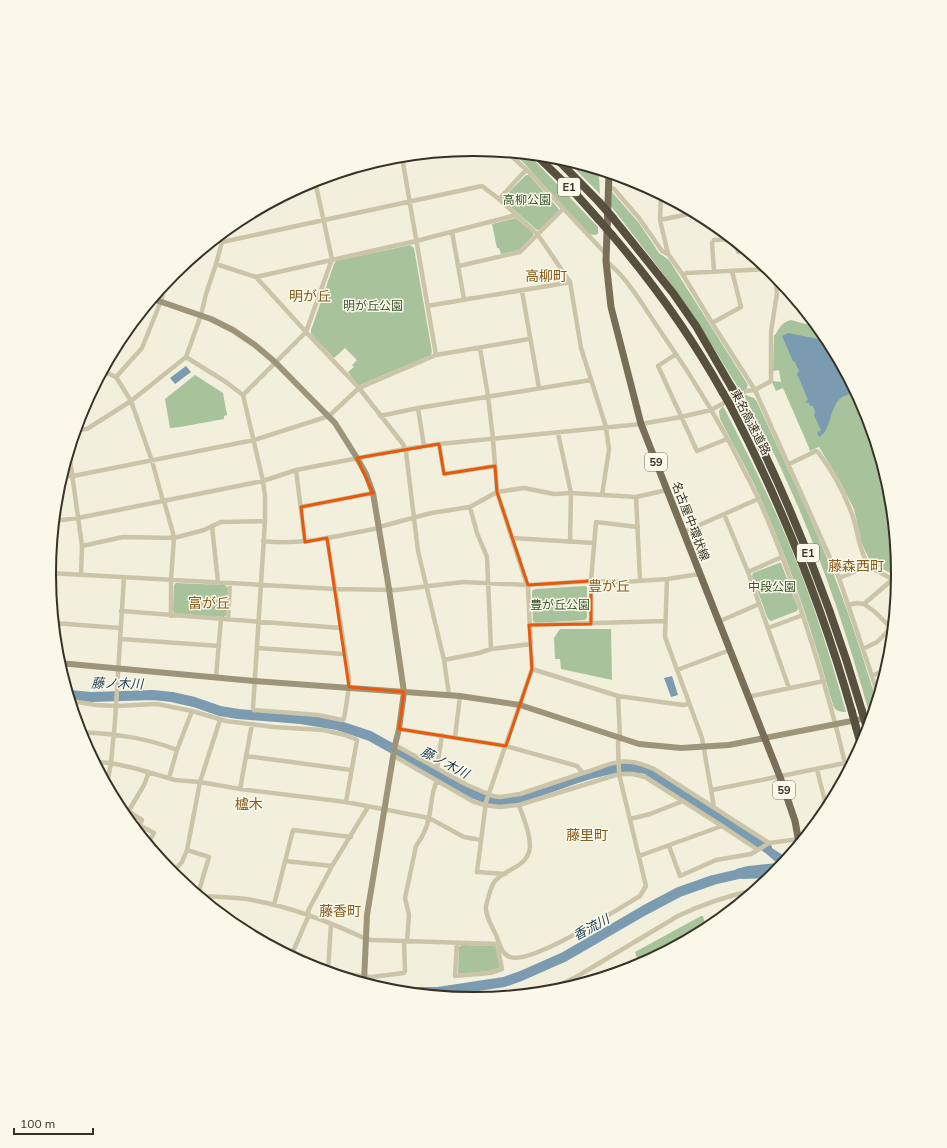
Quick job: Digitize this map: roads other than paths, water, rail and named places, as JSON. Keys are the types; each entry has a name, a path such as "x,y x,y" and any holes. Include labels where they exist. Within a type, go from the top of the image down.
{"highway":[{"name":"東名高速道路","path":"544,163 574,192 638,265 664,300 709,368 730,405 754,451 804,568 831,643 858,735"},
{"name":"東名高速道路","path":"565,167 613,218 673,292 700,332 739,400 785,496 813,564 840,640 865,720"}],"main road":[{"name":"名古屋中環状線","path":"609,179 606,258 611,307 642,424 718,622 780,777 795,821 798,836"}],"street":[{"path":"514,158 606,258 624,280 676,354 711,410 758,499 803,615 824,681 845,764 712,790"},
{"path":"403,163 436,355"},
{"path":"499,199 526,170"},
{"path":"609,179 614,189 640,218 662,251 668,254"},
{"path":"82,429 88,429 131,401 186,357 201,315 222,242 482,186 499,199 538,235 570,282 582,348 606,427 609,450 602,495"},
{"path":"243,395 306,332 332,259 316,187"},
{"path":"662,202 660,220 668,254 683,275 755,390 839,578 875,687"},
{"path":"459,266 520,252 562,210"},
{"path":"216,264 256,276 416,241 516,215"},
{"path":"660,220 686,215"},
{"path":"452,232 464,299"},
{"path":"714,271 712,243 714,240 723,239"},
{"path":"683,275 687,273 714,271 759,270"},
{"path":"712,323 741,307 732,271"},
{"path":"256,276 359,388 403,444 406,452 418,551 444,660 449,695"},
{"path":"428,306 570,282"},
{"path":"60,520 78,518 263,481 296,470 405,449 439,444 642,424 711,410 746,391 755,390 771,381 770,332 777,293 776,287"},
{"path":"522,291 529,339 539,388"},
{"path":"116,377 142,348 162,297"},
{"path":"161,301 201,315 233,330 276,362 339,428 366,474 373,493 404,692 367,915 364,977"},
{"path":"68,476 254,440 329,416 359,388 436,355 529,339"},
{"path":"480,348 488,396 497,492 528,586 532,668 488,796 481,840 477,872 505,874"},
{"path":"676,354 658,366 697,452 727,439"},
{"path":"186,357 226,382 243,395 263,481 265,496 265,522 254,681 254,710 318,715 342,720 344,719 349,687 327,538"},
{"path":"108,373 116,377 131,401 152,460 173,533 171,616"},
{"path":"380,416 488,396 591,380"},
{"path":"418,408 424,446"},
{"path":"558,433 571,493 570,542"},
{"path":"439,444 444,474 495,466"},
{"path":"789,464 816,451 818,452 831,469 845,498 853,518 862,553 869,566 891,578"},
{"path":"71,463 82,546 81,574"},
{"path":"296,470 304,542"},
{"path":"263,541 285,543 304,542 327,538 379,527 431,513 470,507 497,492 524,488 554,494 571,493 636,497 667,490"},
{"path":"301,507 373,493"},
{"path":"636,497 640,580"},
{"path":"684,532 758,499"},
{"path":"470,507 477,533 487,557 491,649"},
{"path":"724,514 748,572 789,688"},
{"path":"82,546 123,537 173,538 204,530 221,522 265,522"},
{"path":"591,624 591,581 596,522 638,527"},
{"path":"212,526 218,582"},
{"path":"512,538 594,543"},
{"path":"748,572 782,558"},
{"path":"839,578 869,566"},
{"path":"56,573 335,589 396,590 463,582 528,586 591,581 667,579 700,574"},
{"path":"108,776 114,734 124,577"},
{"path":"667,579 665,637 702,738 714,807"},
{"path":"228,619 230,583"},
{"path":"864,604 891,583"},
{"path":"848,605 857,603 864,604 887,624"},
{"path":"718,622 759,604"},
{"path":"122,611 341,628"},
{"path":"768,628 803,615"},
{"path":"216,677 221,619"},
{"path":"529,625 665,621"},
{"path":"59,623 120,628"},
{"path":"863,649 877,642 886,634"},
{"path":"120,639 219,646"},
{"path":"444,660 491,649 530,644"},
{"path":"257,648 344,654"},
{"path":"677,670 730,650"},
{"path":"66,664 254,681 460,696 520,705 620,738 650,746 704,748 729,745 865,718"},
{"path":"532,668 618,696 683,705 689,704"},
{"path":"872,676 879,672"},
{"path":"748,697 824,681"},
{"path":"455,737 460,696"},
{"path":"519,805 529,838 529,852 521,864 496,879 492,885 486,907 487,916 502,951 508,957 516,958 529,955 555,945 640,896 646,886 619,773 618,742 620,738 618,696"},
{"path":"76,701 116,705 157,704 192,710 220,720 323,730 345,735 357,740 346,802"},
{"path":"169,778 177,750 192,710"},
{"path":"177,868 182,862 187,850 200,782 220,720"},
{"path":"240,789 252,724"},
{"path":"399,729 506,746 577,766 583,773"},
{"path":"87,732 114,734 160,743 177,750"},
{"path":"437,768 442,736"},
{"path":"395,745 488,796 500,797 515,795 583,773 632,762 654,769 714,807 768,844"},
{"path":"246,756 351,770"},
{"path":"394,756 474,802 499,807 519,805 619,773 645,777 760,849"},
{"path":"101,762 111,763 149,772 175,780 200,782 240,789 346,802 429,818 464,837 481,840"},
{"path":"816,769 824,800"},
{"path":"129,810 149,772"},
{"path":"369,978 404,973 405,971 409,915 405,898 416,846 429,818 432,789 437,781"},
{"path":"630,818 650,814 683,801"},
{"path":"293,950 308,915 308,911 332,866 368,807"},
{"path":"132,814 142,820 139,824"},
{"path":"639,856 722,826"},
{"path":"143,829 154,833 151,838"},
{"path":"274,905 293,830 351,836"},
{"path":"669,846 680,876 716,860 751,854 768,844 793,842"},
{"path":"187,850 209,857 200,890"},
{"path":"285,861 332,866"},
{"path":"571,980 690,910 714,900 740,895"},
{"path":"208,896 250,900 274,905 308,915 366,939 499,944"},
{"path":"328,965 331,924"},
{"path":"457,943 455,976 490,973 502,969 498,949 499,944"}],"water":[{"path":"788,333 819,339 850,394 844,396 835,405 828,426 819,437 817,433 821,430 814,415 815,412 813,406 810,406 806,401 808,400 797,374 799,371 782,336"},
{"path":"186,366 191,372 175,384 170,378"},
{"path":"672,676 678,695 671,697 664,678"},
{"path":"757,838 782,855 776,862 754,843"},
{"path":"774,863 759,878 742,879 736,869"}],"waterway":[{"name":"藤ノ木川","path":"74,695 91,697 153,695 172,697 194,702 220,711 238,714 301,719 337,725 370,736 470,792 498,801 520,798 577,778 604,771 632,768 646,769 767,848"},
{"name":"香流川","path":"445,991 504,982 521,976 564,957 679,892 713,880 752,871"}],"district":[{"name":"高柳町","path":"546,276"},
{"name":"明が丘","path":"310,296"},
{"name":"藤森西町","path":"856,566"},
{"name":"豊が丘","path":"609,586"},
{"name":"富が丘","path":"209,603"},
{"name":"櫨木","path":"249,804"},
{"name":"藤里町","path":"587,835"},
{"name":"藤香町","path":"340,911"}],"park label":[{"name":"高柳公園","path":"527,199"},
{"name":"明が丘公園","path":"373,305"},
{"name":"中段公園","path":"772,586"},
{"name":"豊が丘公園","path":"560,604"}]}
